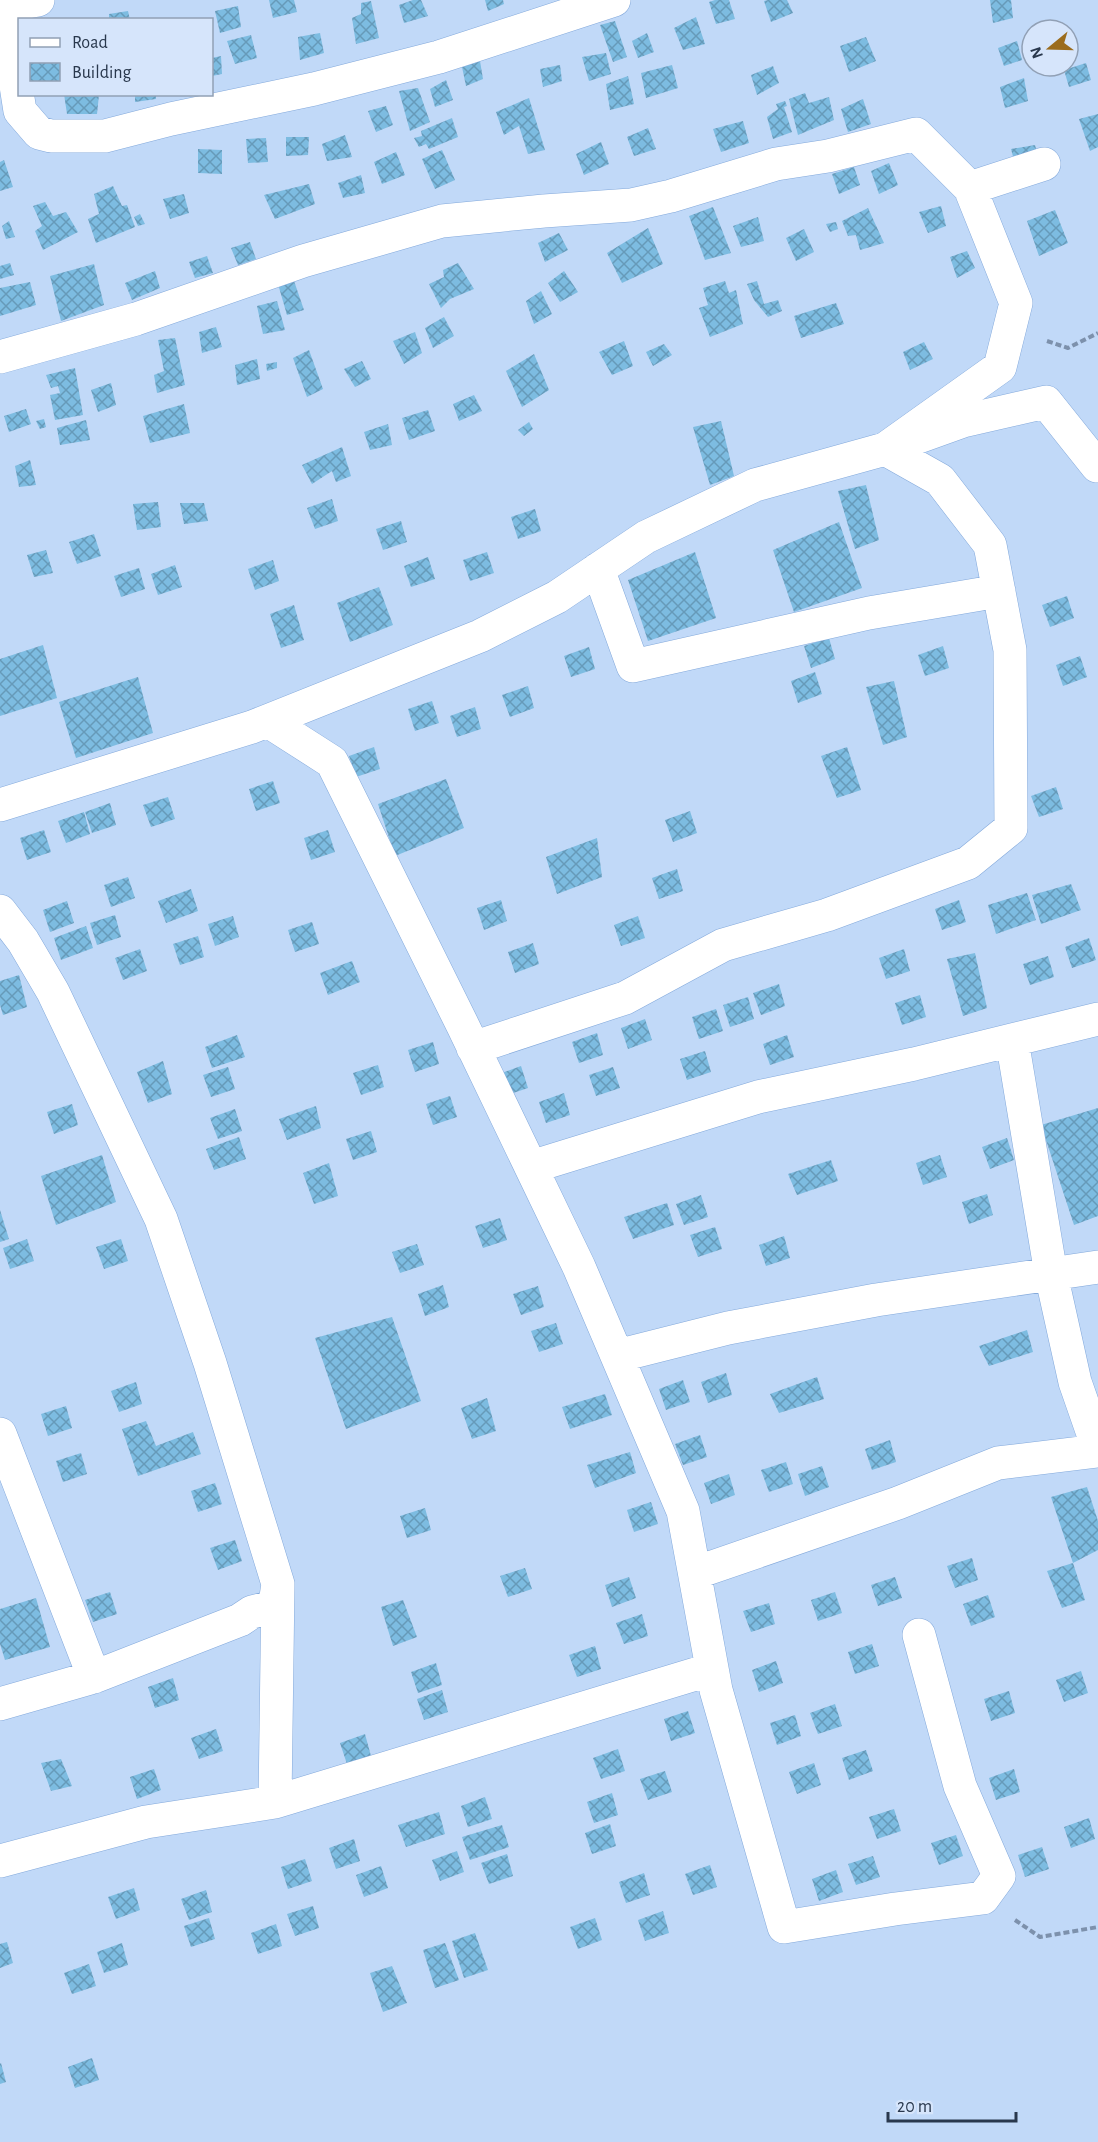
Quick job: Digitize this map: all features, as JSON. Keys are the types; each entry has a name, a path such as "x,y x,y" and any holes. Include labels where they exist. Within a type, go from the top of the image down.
{"street":[{"path":"38,0 14,7 8,12 6,22 10,115 39,133 51,136 105,136 171,118 314,89 439,57 614,0"},
{"path":"0,357 136,320 303,261 442,221 631,205 671,196 776,164 828,156 916,134 970,188 1016,303 1000,367 885,449"},
{"path":"970,188 1044,164"},
{"path":"0,805 268,721 480,636 557,597 646,537 754,485 885,449 963,421 1047,402 1097,466"},
{"path":"473,1048 625,998 723,945 827,915 968,863 1011,828 1010,650 990,545 940,480 885,449"},
{"path":"598,569 633,666 869,613 999,591"},
{"path":"268,721 332,762 579,1267 683,1511 716,1690 784,1927 895,1909 983,1898 999,1876 960,1786 919,1635"},
{"path":"0,911 23,940 53,992 161,1219 210,1364 279,1584 275,1802"},
{"path":"531,1167 758,1097 914,1064 1098,1019"},
{"path":"695,1573 898,1503 998,1463 1098,1450 1075,1382 1051,1274 1012,1040"},
{"path":"617,1356 728,1328 865,1302 1098,1267"},
{"path":"0,1434 94,1677"},
{"path":"0,1704 94,1677 240,1620 252,1612 272,1607 279,1584"},
{"path":"0,1861 146,1822 275,1802 712,1669"}],"path":[{"path":"1009,328 1068,348 1098,333"},
{"path":"983,1898 1040,1937 1098,1928"}],"building":[{"path":"269,0 294,0 297,12 273,18"},
{"path":"421,0 428,16 404,23 399,5"},
{"path":"485,0 503,0 504,4 488,11"},
{"path":"729,0 735,19 716,24 709,2"},
{"path":"787,0 793,13 771,22 764,1"},
{"path":"990,0 1011,0 1013,18 993,23"},
{"path":"371,1 379,38 356,44 352,18 361,14 361,3"},
{"path":"238,6 241,27 220,33 215,11"},
{"path":"128,11 130,18 109,18 109,14"},
{"path":"696,17 705,44 683,50 674,28"},
{"path":"615,21 627,57 613,62 600,25"},
{"path":"320,33 324,53 300,60 298,37"},
{"path":"647,33 654,52 638,58 632,41"},
{"path":"251,35 257,58 235,64 227,41"},
{"path":"866,37 876,61 849,72 840,46"},
{"path":"1017,41 1020,61 1004,66 998,48"},
{"path":"606,53 611,74 589,81 582,57"},
{"path":"221,56 222,74 213,76 213,58"},
{"path":"480,61 483,79 466,86 462,67"},
{"path":"1086,63 1091,80 1069,87 1066,78 1080,78 1080,65"},
{"path":"560,65 562,81 543,87 540,69"},
{"path":"672,65 678,88 646,98 641,73"},
{"path":"773,66 779,83 757,95 751,75"},
{"path":"628,76 634,104 610,110 606,84"},
{"path":"1024,78 1028,101 1005,108 1000,87"},
{"path":"446,80 453,100 435,107 430,89"},
{"path":"418,88 430,122 410,131 399,91"},
{"path":"805,93 809,103 829,97 834,120 798,135 789,99"},
{"path":"64,96 99,96 97,114 67,114"},
{"path":"135,96 156,96 156,99 135,102"},
{"path":"529,98 545,150 528,154 519,126 504,135 496,112"},
{"path":"863,99 871,124 848,132 841,109"},
{"path":"785,101 787,106 784,107 792,132 773,139 767,117 778,109 776,104"},
{"path":"386,106 393,125 376,132 368,111"},
{"path":"1098,114 1098,147 1090,151 1079,119"},
{"path":"452,118 458,137 429,149 426,144 419,147 414,138 422,136 421,131"},
{"path":"743,121 749,143 721,152 713,129"},
{"path":"648,128 656,149 634,156 627,137"},
{"path":"345,135 352,157 327,161 322,144"},
{"path":"286,137 309,137 308,155 286,156"},
{"path":"266,138 268,162 248,163 246,139"},
{"path":"601,142 609,164 584,175 576,154"},
{"path":"1035,145 1040,163 1016,168 1011,149"},
{"path":"198,149 222,150 222,174 198,173"},
{"path":"442,150 455,180 435,189 422,159"},
{"path":"396,152 405,175 382,184 374,162"},
{"path":"4,160 13,187 0,191 0,162"},
{"path":"889,163 898,185 879,194 871,171"},
{"path":"854,167 860,185 839,194 832,174"},
{"path":"361,175 365,193 343,198 338,183"},
{"path":"309,184 315,204 275,219 264,195"},
{"path":"113,186 122,206 127,205 135,227 96,243 88,219 99,214 94,194"},
{"path":"184,194 189,213 170,219 163,199"},
{"path":"45,202 53,216 66,212 78,232 43,250 35,231 42,226 33,206"},
{"path":"941,206 946,226 928,233 919,212"},
{"path":"713,207 731,253 705,260 689,216"},
{"path":"868,208 884,243 860,250 856,235 848,236 842,221"},
{"path":"1055,210 1068,243 1039,256 1027,221"},
{"path":"140,214 145,224 138,226 134,217"},
{"path":"758,217 764,241 741,247 733,226"},
{"path":"9,221 15,237 6,239 2,226"},
{"path":"836,222 838,229 830,232 826,224"},
{"path":"648,228 663,264 622,283 607,253"},
{"path":"804,229 814,252 796,261 786,238"},
{"path":"559,233 568,250 545,262 538,243"},
{"path":"250,242 256,259 238,265 231,248"},
{"path":"967,251 975,268 957,278 950,257"},
{"path":"207,256 213,273 195,278 189,262"},
{"path":"10,263 14,275 0,279 0,266"},
{"path":"458,263 474,289 450,299 441,308 429,284 444,277 443,270"},
{"path":"94,264 104,305 61,321 50,276"},
{"path":"155,271 160,288 132,300 125,283"},
{"path":"564,271 578,292 560,302 548,283"},
{"path":"293,278 304,310 287,315 278,284"},
{"path":"725,281 729,293 736,290 743,324 710,337 699,308 708,305 703,288"},
{"path":"757,281 764,304 778,300 782,311 768,317 754,300 747,284"},
{"path":"30,282 36,305 0,316 0,288"},
{"path":"541,291 552,314 534,324 526,301"},
{"path":"277,301 285,330 263,334 257,306"},
{"path":"836,303 844,324 801,338 794,316"},
{"path":"444,317 454,336 433,348 425,328"},
{"path":"216,327 222,347 202,353 199,332"},
{"path":"415,332 422,353 404,364 393,341"},
{"path":"175,338 185,385 157,393 154,375 164,371 158,340"},
{"path":"624,341 633,366 612,375 599,352"},
{"path":"924,342 933,359 910,370 903,352"},
{"path":"664,344 672,355 653,366 646,352"},
{"path":"309,350 323,389 307,397 293,358"},
{"path":"534,354 549,390 522,407 506,371"},
{"path":"257,359 260,379 237,385 235,365"},
{"path":"362,361 371,379 355,387 344,369"},
{"path":"277,362 277,368 267,371 266,364"},
{"path":"75,368 83,415 55,420 50,395 60,393 58,386 51,388 46,375"},
{"path":"111,383 116,405 98,412 91,390"},
{"path":"474,395 482,411 459,421 453,404"},
{"path":"184,404 190,433 150,443 143,416"},
{"path":"26,409 31,424 9,432 4,416"},
{"path":"428,410 435,431 409,440 402,418"},
{"path":"44,419 46,427 40,429 36,421"},
{"path":"86,420 90,440 60,445 57,428"},
{"path":"721,421 734,476 710,485 693,427"},
{"path":"529,422 533,429 524,436 518,430"},
{"path":"388,424 392,445 370,450 364,432"},
{"path":"342,447 351,476 336,482 332,471 312,484 302,465"},
{"path":"30,460 36,485 19,487 15,466"},
{"path":"866,485 879,540 855,549 838,491"},
{"path":"332,499 338,521 315,529 307,508"},
{"path":"158,502 161,527 137,530 133,504"},
{"path":"180,503 204,503 208,521 184,524"},
{"path":"535,509 541,531 518,539 511,517"},
{"path":"401,521 407,542 383,550 376,529"},
{"path":"839,522 862,588 794,612 773,550"},
{"path":"94,534 101,556 77,564 69,542"},
{"path":"46,550 53,573 34,577 27,555"},
{"path":"487,552 494,573 470,581 463,560"},
{"path":"695,552 716,618 648,641 628,580"},
{"path":"428,557 435,579 411,587 404,566"},
{"path":"273,560 279,581 255,590 248,569"},
{"path":"175,565 182,587 158,595 151,574"},
{"path":"139,568 145,589 121,597 114,576"},
{"path":"379,587 393,625 350,642 337,603"},
{"path":"1067,596 1074,618 1050,627 1042,605"},
{"path":"294,605 304,640 281,648 270,614"},
{"path":"829,638 835,659 811,668 804,646"},
{"path":"43,645 57,698 0,716 0,659"},
{"path":"943,646 949,668 925,676 918,655"},
{"path":"589,647 595,669 571,677 564,656"},
{"path":"1080,656 1087,677 1063,686 1056,665"},
{"path":"815,672 822,694 798,703 791,681"},
{"path":"138,677 153,733 76,758 59,702"},
{"path":"894,681 907,737 883,745 866,687"},
{"path":"528,686 534,708 510,717 502,695"},
{"path":"432,701 439,723 415,731 408,709"},
{"path":"475,707 481,729 457,737 450,716"},
{"path":"374,747 380,769 356,777 349,756"},
{"path":"847,747 861,790 837,798 821,756"},
{"path":"446,779 464,828 395,856 378,804"},
{"path":"273,781 280,803 256,811 249,789"},
{"path":"1056,787 1063,809 1039,817 1031,796"},
{"path":"168,797 175,819 151,827 143,805"},
{"path":"110,803 116,825 92,833 85,812"},
{"path":"690,811 697,833 673,842 665,820"},
{"path":"84,812 90,834 66,843 58,821"},
{"path":"44,830 51,852 27,860 20,838"},
{"path":"328,830 335,852 311,860 304,838"},
{"path":"597,838 602,877 557,894 546,857"},
{"path":"677,869 683,891 659,899 652,878"},
{"path":"128,877 135,898 111,907 104,885"},
{"path":"1071,884 1081,910 1041,924 1032,895"},
{"path":"191,889 198,911 166,923 158,901"},
{"path":"1027,893 1036,920 996,934 988,905"},
{"path":"501,900 507,921 484,930 477,908"},
{"path":"959,900 966,922 942,930 935,909"},
{"path":"67,901 74,923 50,932 43,910"},
{"path":"115,915 121,937 97,945 90,923"},
{"path":"233,916 239,937 215,946 208,924"},
{"path":"638,916 645,938 621,946 614,925"},
{"path":"312,922 319,944 295,952 288,930"},
{"path":"86,926 93,948 61,960 54,938"},
{"path":"198,936 204,957 180,965 173,944"},
{"path":"1089,938 1096,960 1072,968 1065,947"},
{"path":"533,943 539,964 515,973 508,952"},
{"path":"140,949 147,971 123,980 115,958"},
{"path":"904,949 910,971 886,979 879,958"},
{"path":"975,953 987,1008 963,1016 947,959"},
{"path":"1048,956 1054,977 1030,985 1023,964"},
{"path":"352,961 360,982 328,995 320,973"},
{"path":"19,975 27,1007 3,1015 0,1005 0,981"},
{"path":"779,984 785,1006 761,1015 753,993"},
{"path":"920,995 926,1017 902,1025 895,1003"},
{"path":"748,997 754,1019 730,1027 723,1005"},
{"path":"716,1009 723,1031 699,1039 692,1017"},
{"path":"645,1019 652,1040 628,1049 621,1028"},
{"path":"597,1033 603,1055 579,1063 572,1042"},
{"path":"237,1035 245,1057 212,1068 205,1047"},
{"path":"787,1035 794,1057 770,1065 763,1044"},
{"path":"433,1042 439,1064 415,1072 408,1050"},
{"path":"705,1051 711,1072 687,1080 680,1059"},
{"path":"163,1061 172,1094 148,1103 137,1072"},
{"path":"378,1065 384,1087 361,1095 353,1073"},
{"path":"521,1066 528,1088 504,1096 496,1075"},
{"path":"228,1067 235,1089 211,1097 203,1075"},
{"path":"613,1067 620,1088 596,1096 589,1075"},
{"path":"564,1093 570,1115 546,1123 539,1102"},
{"path":"450,1096 457,1117 433,1125 426,1104"},
{"path":"72,1104 78,1125 54,1134 47,1112"},
{"path":"316,1106 321,1128 287,1140 279,1119"},
{"path":"1098,1108 1098,1216 1074,1225 1041,1125"},
{"path":"235,1109 242,1131 218,1139 210,1118"},
{"path":"371,1131 377,1152 353,1160 346,1139"},
{"path":"239,1137 246,1159 214,1170 206,1149"},
{"path":"1007,1138 1014,1160 990,1169 982,1147"},
{"path":"102,1155 116,1202 56,1225 41,1176"},
{"path":"940,1155 947,1177 923,1185 916,1163"},
{"path":"831,1160 838,1181 797,1195 788,1174"},
{"path":"329,1163 338,1196 314,1204 303,1173"},
{"path":"987,1194 993,1215 969,1224 962,1202"},
{"path":"701,1195 708,1217 684,1225 676,1204"},
{"path":"667,1203 674,1225 633,1239 624,1217"},
{"path":"0,1210 9,1239 0,1242"},
{"path":"500,1218 507,1240 483,1248 475,1226"},
{"path":"715,1227 722,1249 698,1257 690,1235"},
{"path":"784,1236 790,1258 766,1266 759,1245"},
{"path":"27,1239 34,1261 10,1269 3,1248"},
{"path":"121,1239 128,1261 104,1269 96,1247"},
{"path":"417,1244 424,1265 400,1273 392,1252"},
{"path":"443,1285 449,1307 425,1316 418,1294"},
{"path":"538,1286 544,1307 521,1315 513,1294"},
{"path":"392,1317 421,1401 346,1429 315,1338"},
{"path":"556,1323 563,1344 539,1352 531,1331"},
{"path":"1027,1330 1033,1352 989,1366 979,1346"},
{"path":"726,1373 732,1395 708,1403 701,1382"},
{"path":"817,1377 824,1399 779,1413 770,1394"},
{"path":"683,1380 690,1402 666,1410 659,1389"},
{"path":"136,1382 142,1404 119,1412 111,1391"},
{"path":"605,1394 612,1415 570,1429 562,1407"},
{"path":"487,1398 496,1431 472,1439 461,1408"},
{"path":"66,1406 72,1428 48,1436 41,1414"},
{"path":"146,1421 156,1446 193,1432 201,1454 138,1476 122,1429"},
{"path":"700,1435 707,1457 683,1465 675,1444"},
{"path":"890,1440 896,1462 872,1470 865,1449"},
{"path":"630,1452 636,1473 595,1488 587,1465"},
{"path":"81,1453 87,1474 63,1482 56,1461"},
{"path":"786,1462 793,1484 769,1492 761,1470"},
{"path":"822,1466 829,1487 805,1496 798,1474"},
{"path":"729,1474 735,1495 711,1504 704,1483"},
{"path":"215,1483 222,1504 198,1512 191,1491"},
{"path":"1087,1487 1098,1521 1098,1550 1073,1563 1051,1497"},
{"path":"651,1502 658,1524 634,1532 627,1510"},
{"path":"425,1508 431,1530 407,1538 400,1516"},
{"path":"235,1540 242,1561 218,1570 210,1548"},
{"path":"972,1558 978,1580 955,1588 947,1566"},
{"path":"1073,1563 1085,1600 1062,1608 1047,1571"},
{"path":"525,1568 532,1589 508,1597 500,1576"},
{"path":"629,1577 636,1598 612,1607 605,1585"},
{"path":"895,1577 902,1598 878,1606 871,1585"},
{"path":"110,1592 117,1614 93,1622 85,1600"},
{"path":"835,1592 842,1613 818,1621 811,1600"},
{"path":"988,1595 995,1617 971,1626 963,1604"},
{"path":"36,1598 50,1647 5,1660 0,1644 0,1609"},
{"path":"403,1600 417,1637 393,1646 381,1607"},
{"path":"769,1603 775,1624 751,1632 743,1611"},
{"path":"642,1614 648,1636 624,1644 616,1623"},
{"path":"872,1644 879,1666 855,1674 848,1652"},
{"path":"595,1646 601,1669 577,1677 569,1655"},
{"path":"776,1661 783,1683 759,1692 752,1670"},
{"path":"436,1663 442,1685 418,1693 411,1672"},
{"path":"1081,1671 1088,1693 1064,1702 1056,1680"},
{"path":"173,1678 179,1700 155,1708 148,1687"},
{"path":"442,1690 448,1712 424,1720 417,1699"},
{"path":"1009,1691 1015,1713 991,1721 984,1699"},
{"path":"835,1704 842,1726 818,1734 810,1713"},
{"path":"688,1711 695,1733 671,1741 664,1719"},
{"path":"795,1715 801,1736 777,1745 770,1723"},
{"path":"216,1729 223,1751 199,1759 191,1738"},
{"path":"365,1734 371,1756 347,1764 340,1743"},
{"path":"618,1749 625,1771 601,1779 593,1758"},
{"path":"866,1750 873,1771 849,1780 842,1758"},
{"path":"61,1759 72,1786 51,1791 41,1763"},
{"path":"814,1763 821,1785 797,1794 789,1772"},
{"path":"154,1769 161,1790 137,1799 130,1777"},
{"path":"1014,1769 1020,1792 996,1800 989,1778"},
{"path":"665,1771 672,1792 648,1800 640,1779"},
{"path":"612,1793 618,1815 594,1823 587,1802"},
{"path":"485,1797 492,1819 468,1827 461,1806"},
{"path":"894,1809 901,1831 877,1839 869,1817"},
{"path":"439,1812 445,1834 406,1847 398,1825"},
{"path":"1089,1818 1095,1839 1071,1848 1064,1827"},
{"path":"610,1824 616,1846 592,1854 585,1833"},
{"path":"502,1825 509,1847 470,1860 462,1837"},
{"path":"956,1835 963,1856 939,1865 931,1843"},
{"path":"354,1839 360,1861 336,1869 329,1848"},
{"path":"1042,1847 1049,1869 1025,1877 1018,1855"},
{"path":"457,1851 464,1872 440,1881 432,1860"},
{"path":"507,1854 513,1876 489,1884 481,1863"},
{"path":"873,1856 880,1877 856,1885 848,1864"},
{"path":"305,1859 312,1881 288,1889 281,1867"},
{"path":"710,1865 717,1887 693,1895 685,1874"},
{"path":"381,1866 388,1888 364,1897 356,1875"},
{"path":"836,1870 843,1892 819,1901 812,1879"},
{"path":"644,1873 650,1895 626,1903 619,1882"},
{"path":"134,1888 140,1910 116,1919 108,1897"},
{"path":"206,1890 212,1912 189,1920 181,1899"},
{"path":"313,1906 319,1928 295,1936 287,1914"},
{"path":"663,1911 669,1933 645,1941 638,1920"},
{"path":"209,1918 215,1939 191,1947 184,1926"},
{"path":"595,1918 602,1940 578,1949 570,1927"},
{"path":"276,1924 282,1946 258,1954 251,1933"},
{"path":"475,1933 488,1970 464,1978 452,1941"},
{"path":"7,1942 13,1963 0,1968 0,1944"},
{"path":"122,1943 128,1965 104,1973 97,1952"},
{"path":"445,1943 459,1980 435,1988 423,1950"},
{"path":"89,1964 96,1986 72,1994 64,1973"},
{"path":"392,1966 407,2003 383,2012 370,1973"},
{"path":"92,2058 99,2080 75,2088 68,2067"},
{"path":"0,2064 6,2082 0,2084"}]}
